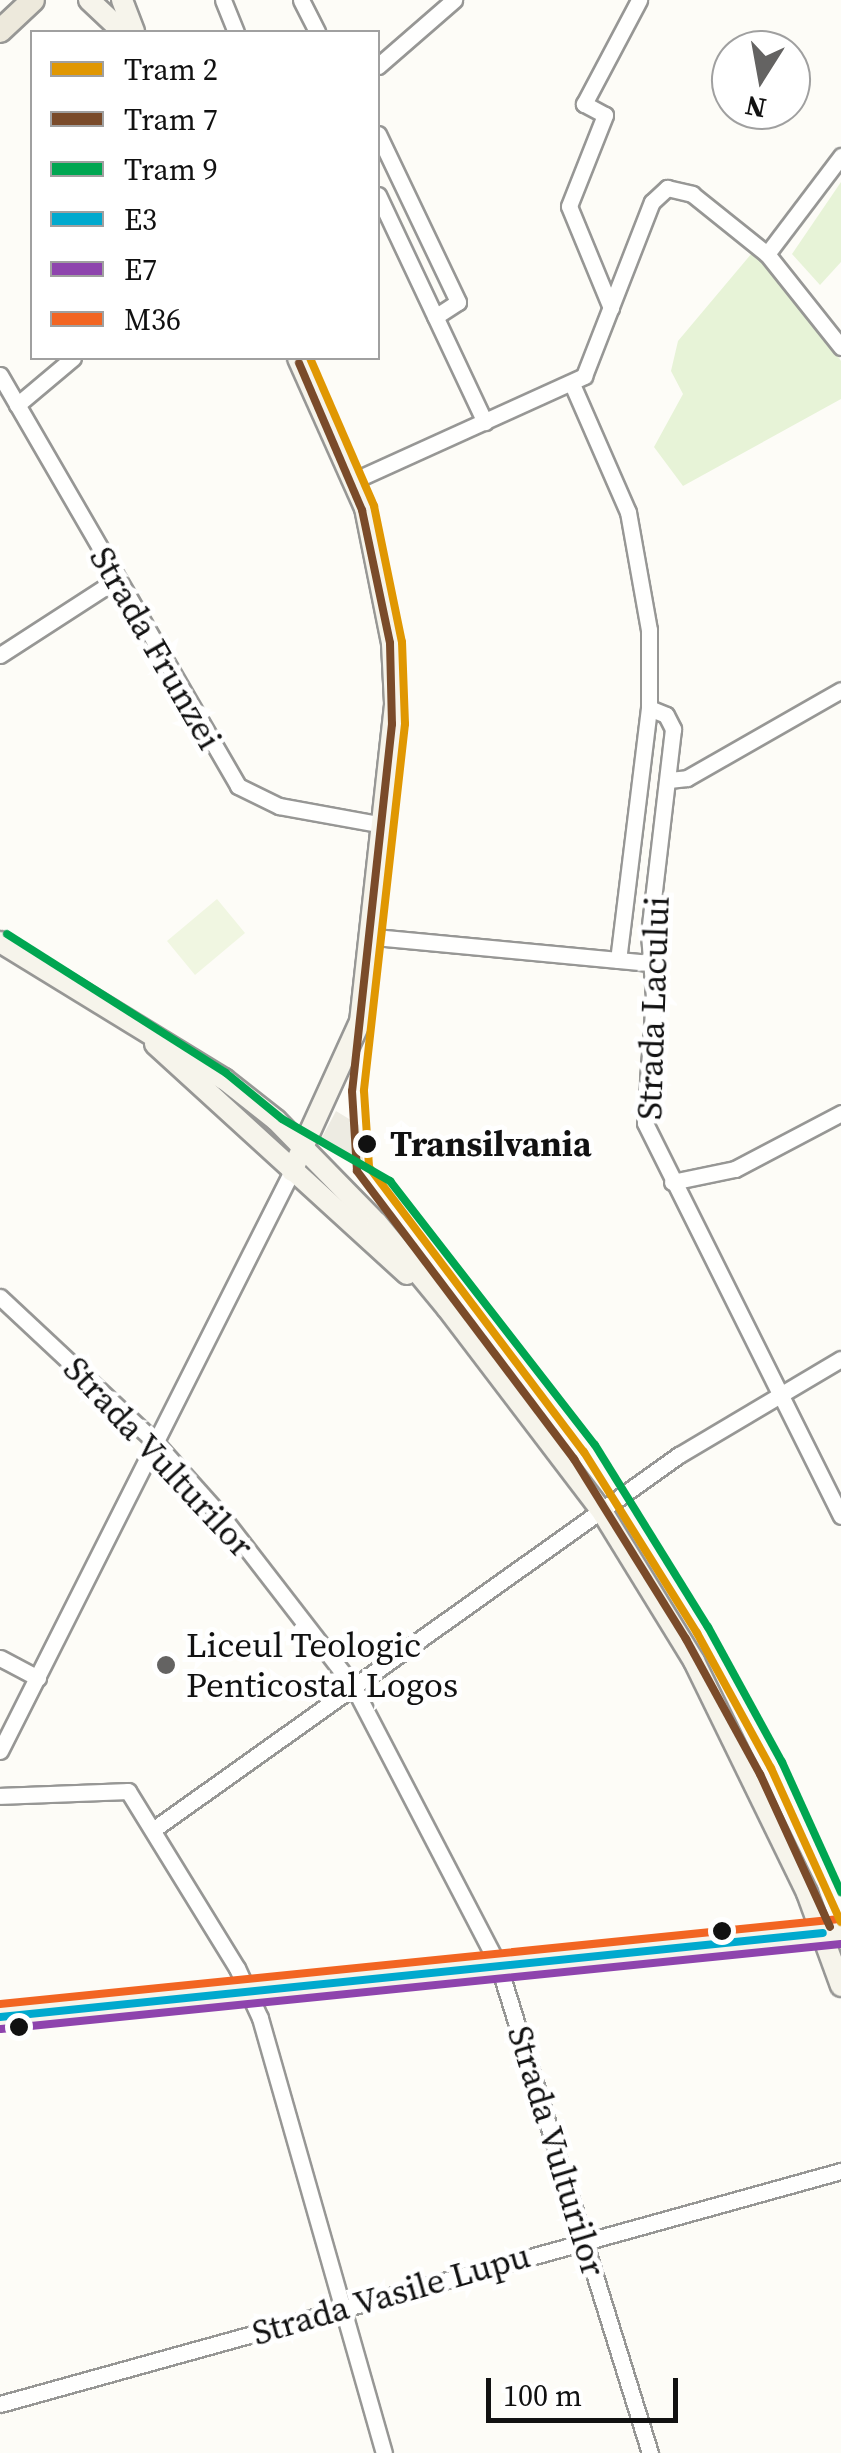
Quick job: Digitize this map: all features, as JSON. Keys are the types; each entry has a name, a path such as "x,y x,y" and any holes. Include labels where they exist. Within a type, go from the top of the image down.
{"main road":[{"path":"0,31 33,0"},
{"path":"89,0 121,30"},
{"path":"122,0 133,30"},
{"path":"292,1171 354,1043 374,937 395,703 392,643 377,554 355,480 299,360"},
{"path":"0,942 224,1079 304,1149 377,1223 446,1308 603,1513 694,1660 832,1932 841,1986"},
{"path":"144,1032 446,1308"},
{"path":"0,2017 832,1932"}],"street":[{"path":"223,0 235,30"},
{"path":"301,0 317,30"},
{"path":"380,64 454,0"},
{"path":"611,308 569,206 605,115 584,104 639,0"},
{"path":"380,138 458,302 435,317"},
{"path":"767,254 841,156"},
{"path":"355,480 572,384 592,367 652,202 667,188 692,194 767,254 841,347"},
{"path":"380,199 485,422"},
{"path":"17,405 71,360"},
{"name":"Strada Frunzei","path":"0,375 238,786 279,806 384,826"},
{"name":"Strada Lacului","path":"572,384 628,512 640,560 650,708 618,960"},
{"path":"0,656 116,580"},
{"path":"669,780 686,778 841,690"},
{"name":"Strada Lacului","path":"650,708 671,720 669,780 648,963 654,998 643,1114 775,1394 841,1516"},
{"path":"374,937 648,963"},
{"path":"672,1182 735,1169 841,1113"},
{"path":"0,1751 292,1171"},
{"name":"Strada Vulturilor","path":"0,1297 156,1443 224,1519 354,1686 499,1967 650,2453"},
{"path":"154,1829 775,1394 841,1360"},
{"path":"0,1658 38,1678"},
{"path":"0,1796 128,1792 250,1992 384,2453"},
{"name":"Strada Vasile Lupu","path":"0,2404 841,2172"}],"green space":[{"path":"841,182 841,262 820,285 792,254"},
{"path":"752,253 789,281 841,361 841,399 683,486 654,447 683,394 671,371 678,341"},
{"path":"217,899 245,933 195,975 167,941"}],"shaded area":[{"path":"336,1111 359,1125 364,1167 319,1143"}],"tram line":[{"name":"2","path":"311,360 374,506 402,642 405,724 364,1091 369,1167 584,1452 697,1633 771,1768 841,1922"},
{"name":"7","path":"299,363 362,510 390,643 392,724 352,1091 357,1171 574,1459 686,1639 760,1774 830,1927"},
{"name":"9","path":"7,934 226,1073 282,1119 390,1181 595,1445 708,1627 782,1762 841,1892"}],"transit line":[{"name":"M36","path":"0,2004 840,1919"},
{"name":"E3","path":"0,2017 823,1933"},
{"name":"E7","path":"1,2029 841,1944"}],"place":[{"name":"Transilvania","path":"367,1144"},
{"name":"Liceul Teologic Penticostal Logos","path":"166,1665"}]}
